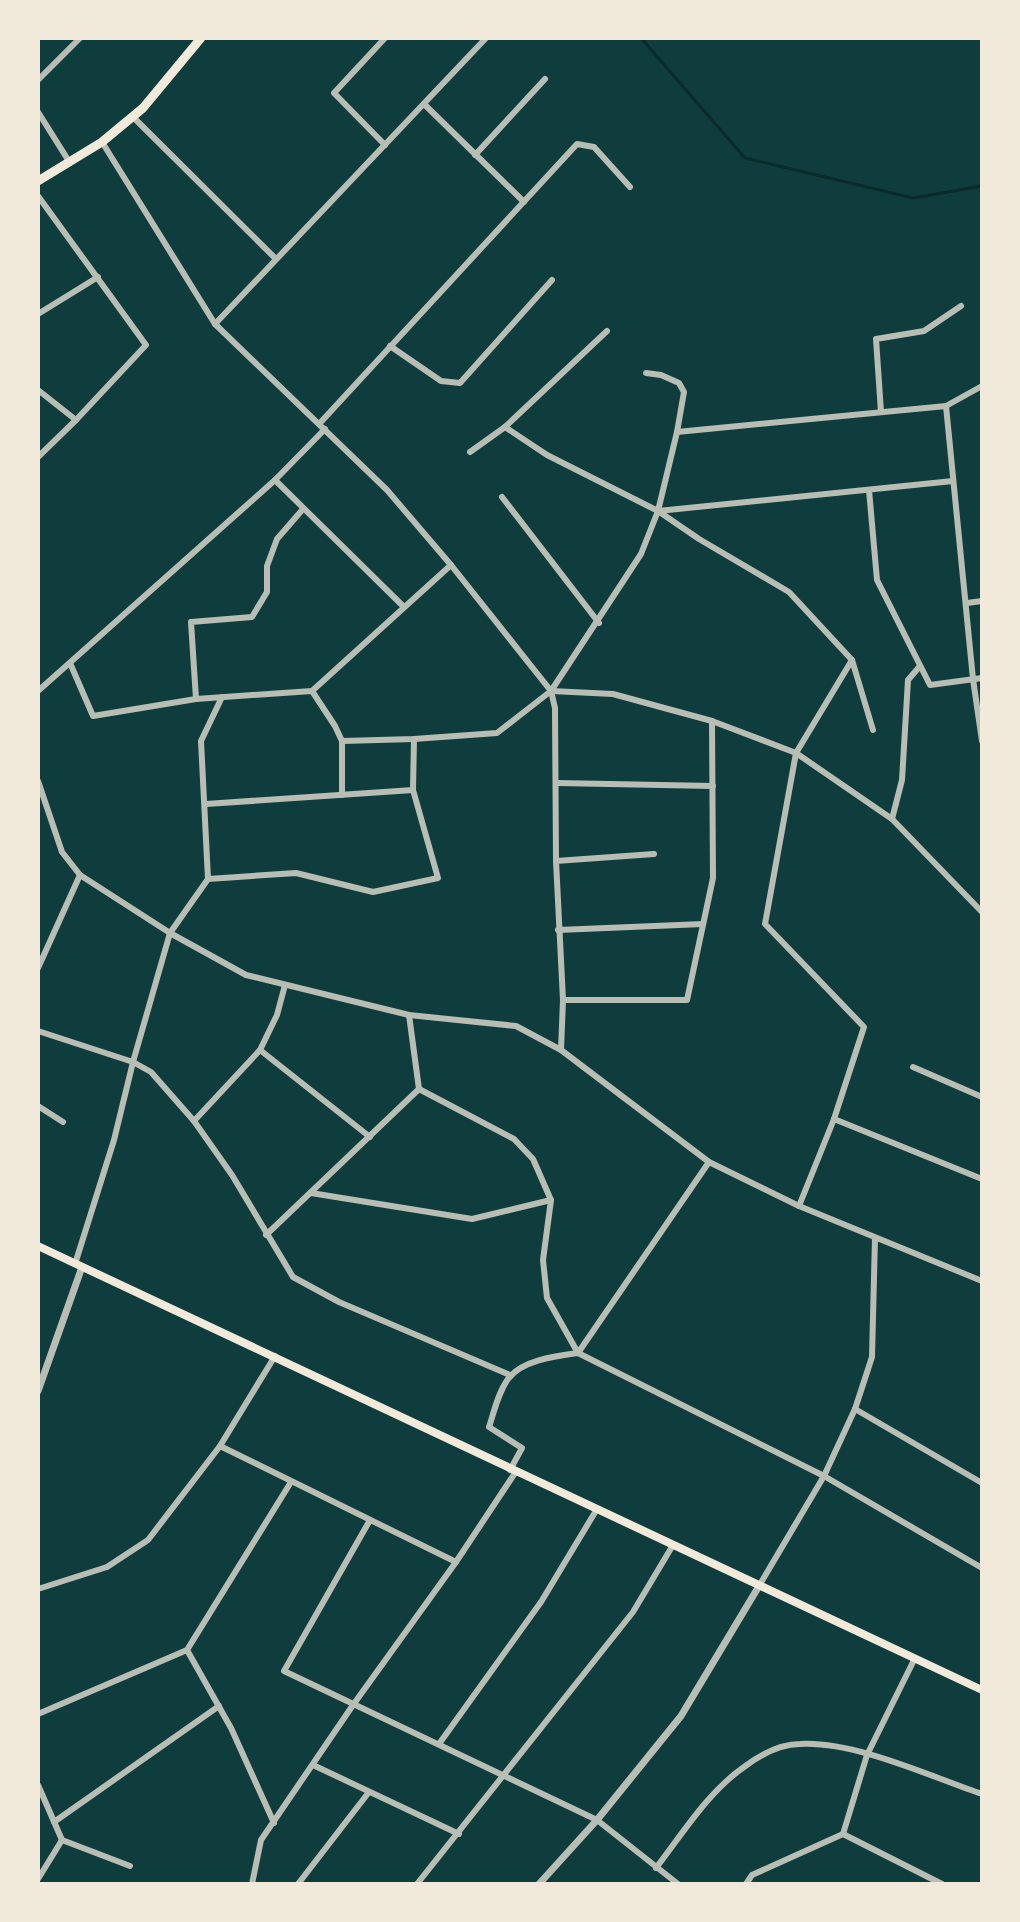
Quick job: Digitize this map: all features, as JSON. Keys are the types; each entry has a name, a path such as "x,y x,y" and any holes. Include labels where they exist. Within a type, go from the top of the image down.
{"main road":[{"path":"38,181 102,142 143,108 201,38"},
{"path":"38,1246 982,1690"}],"street":[{"path":"38,80 80,38"},
{"path":"385,38 334,93 385,145"},
{"path":"215,324 486,38"},
{"path":"475,155 545,79"},
{"path":"424,104 524,202"},
{"path":"38,112 70,163"},
{"path":"132,116 276,259"},
{"path":"102,142 215,324 387,490 551,691 555,708 556,861 563,1000 561,1050"},
{"path":"38,691 275,480 390,346 577,144 594,147 630,187"},
{"path":"38,196 146,345 38,457"},
{"path":"38,314 98,277"},
{"path":"390,346 441,381 460,383 552,280"},
{"path":"881,412 876,339 924,331 961,306"},
{"path":"470,452 505,427 607,331"},
{"path":"342,741 497,733 551,691 599,623 641,554 658,511 684,392 679,383 661,375 646,373"},
{"path":"677,432 946,406 982,386"},
{"path":"38,390 76,420"},
{"path":"946,406 982,741"},
{"path":"505,427 547,455 658,511 789,592 852,660 873,730"},
{"path":"275,480 404,607"},
{"path":"658,511 953,481"},
{"path":"869,490 877,580 930,685 982,678"},
{"path":"502,497 599,623"},
{"path":"196,699 191,622 252,617 267,592 267,566 277,539 303,509"},
{"path":"70,663 93,716 196,699 312,691 451,565"},
{"path":"967,603 982,601"},
{"path":"799,1206 834,1119 864,1027 765,924 796,753 852,660"},
{"path":"892,819 902,780 908,680 920,666"},
{"path":"312,691 342,741 342,795"},
{"path":"551,691 613,694 712,721 796,753 892,819 982,912"},
{"path":"38,1391 79,1266 170,933 208,879 201,741 222,697"},
{"path":"563,1000 687,1000 713,878 712,721"},
{"path":"208,879 296,873 373,892 438,878 413,790 414,739"},
{"path":"38,781 62,852 80,875 170,933 246,975 409,1015 516,1026 561,1050 709,1162 799,1206 982,1281"},
{"path":"557,783 713,786"},
{"path":"206,804 413,790"},
{"path":"556,861 654,854"},
{"path":"38,968 80,875"},
{"path":"558,930 703,924"},
{"path":"194,1121 260,1050 277,1015 285,985"},
{"path":"409,1015 419,1089"},
{"path":"38,1031 133,1062 151,1072 194,1121 232,1175 293,1277 339,1302 510,1375"},
{"path":"260,1050 370,1137"},
{"path":"913,1067 982,1097"},
{"path":"266,1235 419,1089"},
{"path":"419,1089 514,1139 533,1159 551,1200 543,1260 547,1298 578,1353 824,1476 982,1568"},
{"path":"38,1106 63,1122"},
{"path":"834,1119 982,1179"},
{"path":"252,1884 261,1840 456,1562 513,1471 522,1448 489,1427 510,1375 542,1359 578,1353 709,1162"},
{"path":"310,1193 472,1219 551,1200"},
{"path":"539,1884 597,1820 681,1716 824,1476 855,1409 872,1357 875,1238"},
{"path":"38,1589 107,1567 148,1540 220,1446 275,1356"},
{"path":"855,1409 982,1483"},
{"path":"220,1446 456,1562"},
{"path":"38,1714 187,1650 291,1482"},
{"path":"439,1744 541,1602 597,1509"},
{"path":"370,1520 284,1671 597,1820 678,1884"},
{"path":"417,1884 633,1612 673,1545"},
{"path":"187,1650 219,1706 274,1823"},
{"path":"746,1884 752,1875 843,1834 867,1755 914,1660"},
{"path":"54,1822 219,1706"},
{"path":"656,1868 704,1806 742,1768 769,1752 797,1744 832,1745 982,1794"},
{"path":"313,1765 459,1834"},
{"path":"38,1785 62,1840 130,1866"},
{"path":"298,1884 369,1792"},
{"path":"843,1834 942,1884"},
{"path":"38,1879 62,1840"},
{"path":"662,1884 669,1877"}],"waterway":[{"path":"641,38 745,158 913,198 982,186"}]}
